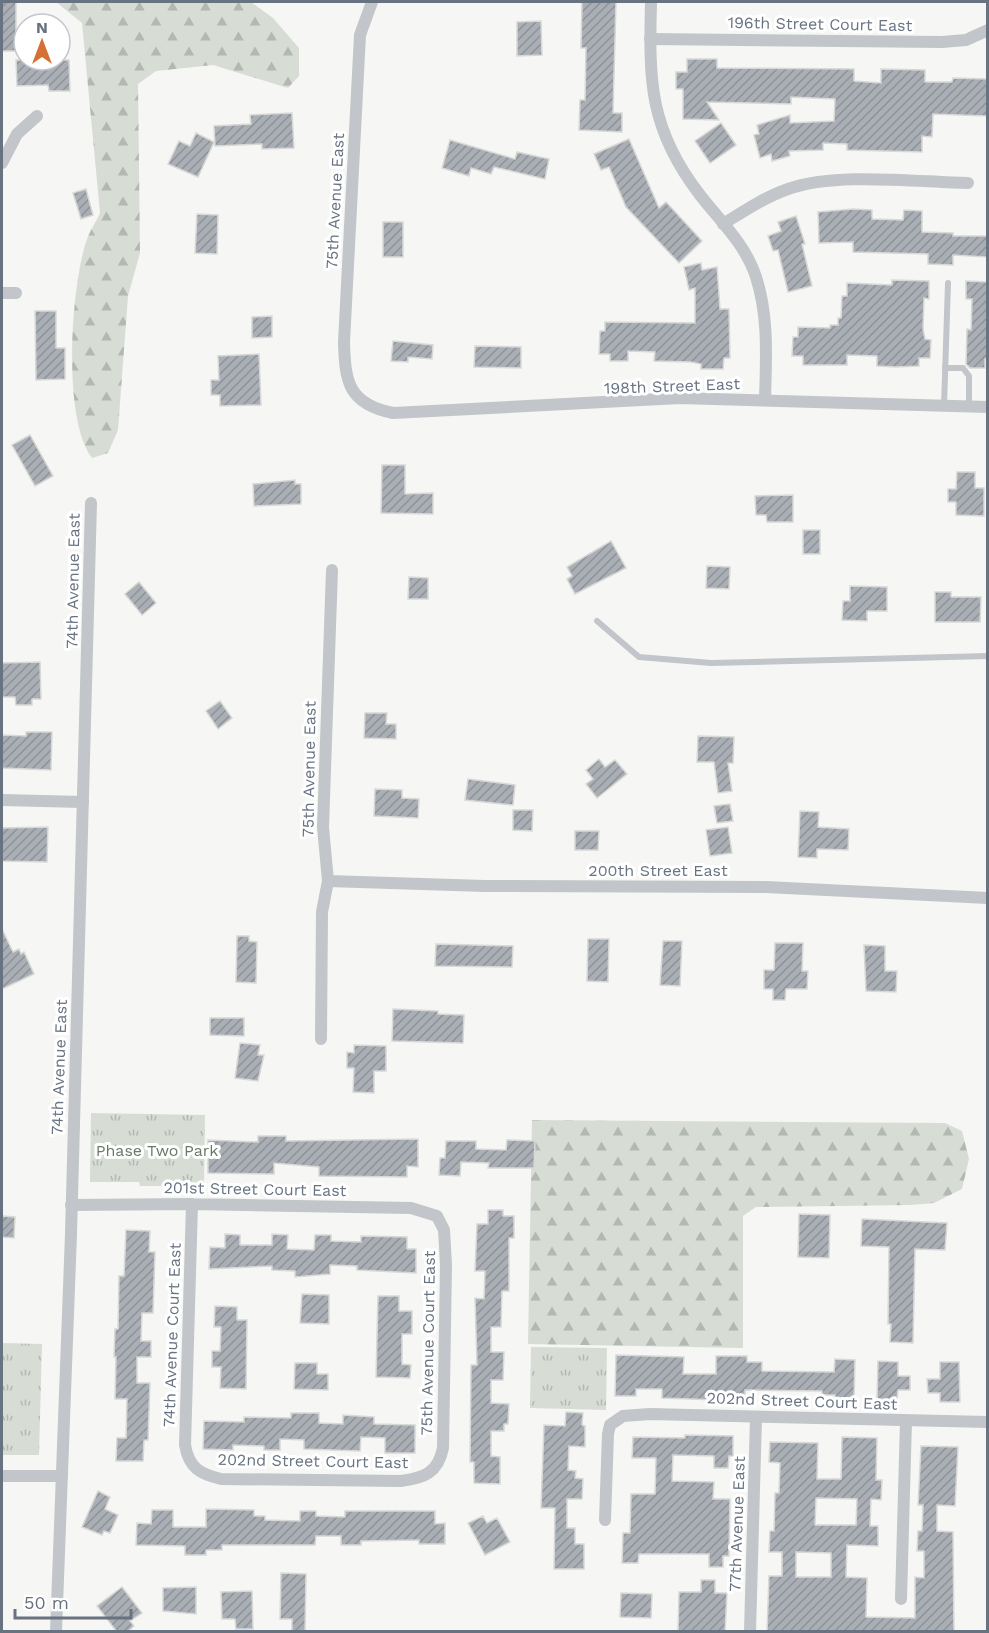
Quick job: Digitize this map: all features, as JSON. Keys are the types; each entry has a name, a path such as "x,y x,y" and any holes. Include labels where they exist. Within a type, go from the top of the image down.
{"street":[{"name":"75th Avenue East","path":"361,400 350,387 345,371 344,342 360,35 372,2"},
{"path":"651,2 651,78 656,114 670,152 744,250 756,278 766,332 765,400"},
{"name":"196th Street Court East","path":"650,39 942,42 966,40 987,30"},
{"path":"2,163 17,134 37,116"},
{"path":"723,224 766,198 790,188 823,182 968,183"},
{"path":"2,293 16,293"},
{"name":"198th Street East","path":"361,400 371,408 393,413 680,399 987,407"},
{"name":"74th Avenue East","path":"56,1632 91,503"},
{"name":"75th Avenue East","path":"321,1039 322,912 328,881 323,827 332,570"},
{"path":"2,800 83,802"},
{"name":"200th Street East","path":"328,881 485,886 766,887 987,898"},
{"name":"201st Street Court East","path":"71,1205 192,1204 411,1208 437,1216"},
{"name":"74th Avenue Court East","path":"192,1204 185,1445 187,1458 192,1465"},
{"name":"75th Avenue Court East","path":"434,1470 440,1461 442,1448 446,1265 444,1230 437,1216"},
{"name":"202nd Street Court East","path":"605,1520 608,1434 610,1425 617,1419 650,1414 987,1422"},
{"name":"77th Avenue East","path":"750,1632 756,1417"},
{"path":"901,1599 906,1421"},
{"name":"202nd Street Court East","path":"192,1465 201,1474 221,1479 400,1481 421,1479 434,1470"},
{"path":"2,1476 62,1476"}],"lane":[{"path":"944,406 948,283"},
{"path":"945,368 963,368 969,376 969,406"},
{"path":"597,621 639,657 666,661 711,663 987,656"}],"green space":[{"path":"56,2 251,2 273,18 299,48 299,76 288,88 213,65 156,71 138,84 140,253 128,296 118,430 108,453 92,458 83,439 76,414 73,385 73,320 76,290 87,238 100,213 82,23 72,15 72,12 68,12"},
{"name":"Phase Two Park","path":"91,1113 205,1115 204,1186 140,1186 139,1182 90,1182"},
{"path":"532,1120 945,1123 962,1131 969,1159 962,1189 934,1203 756,1207 743,1216 743,1348 528,1344"},
{"path":"2,1343 42,1344 39,1455 2,1455"},
{"path":"531,1347 607,1348 606,1410 530,1408"}],"building":[{"path":"2,2 16,2 16,12 12,12 12,51 2,51"},
{"path":"582,2 616,2 613,113 622,113 622,132 579,130 580,100 585,100 586,48 581,48"},
{"path":"541,21 542,55 517,56 517,22"},
{"path":"687,59 717,59 717,68 854,69 854,81 881,83 881,69 925,70 925,82 952,82 953,78 987,79 987,116 933,114 932,137 922,136 922,152 847,150 847,144 823,143 823,150 789,151 790,156 772,161 771,154 760,158 754,135 759,134 757,125 790,115 790,123 834,121 835,99 791,97 791,104 707,102 719,120 683,119 683,89 676,89 676,72 687,72"},
{"path":"16,72 69,72 70,91 49,91 48,85 17,86"},
{"path":"292,113 294,148 262,149 262,144 215,146 214,126 251,124 250,115"},
{"path":"721,123 736,145 710,163 695,141"},
{"path":"196,133 214,142 198,177 168,164 179,141 190,146"},
{"path":"629,139 659,208 666,202 702,241 679,263 626,207 609,167 601,170 594,154"},
{"path":"450,140 515,159 517,152 549,159 545,179 494,167 491,174 471,168 469,176 442,168"},
{"path":"86,189 93,215 81,219 73,193"},
{"path":"872,210 872,219 903,220 904,210 922,211 922,232 953,233 953,236 987,236 987,257 953,255 953,265 928,264 928,254 853,252 853,242 819,243 818,212"},
{"path":"197,214 218,215 217,254 195,253"},
{"path":"796,216 805,244 802,244 812,286 788,292 778,250 773,251 768,236 781,231 778,222"},
{"path":"383,222 403,222 403,257 383,257"},
{"path":"701,263 702,270 717,267 720,309 729,309 730,358 724,358 723,369 701,369 701,364 691,362 654,361 655,352 628,351 628,361 610,361 610,354 599,354 600,331 605,331 605,322 695,323 695,288 689,290 684,267"},
{"path":"892,280 929,281 929,299 924,298 923,329 925,339 931,340 930,358 919,358 919,366 896,367 877,366 877,356 847,355 847,365 803,365 803,356 792,356 793,337 798,337 798,327 830,328 830,325 838,325 838,318 841,318 842,296 847,296 847,283 892,285"},
{"path":"966,281 987,282 985,368 970,368 966,364 967,329 971,330 972,299 966,299"},
{"path":"35,311 56,311 56,348 65,348 65,379 36,380"},
{"path":"272,316 272,337 252,338 252,317"},
{"path":"393,341 433,345 432,359 408,357 408,362 391,361"},
{"path":"475,346 521,347 521,368 474,367"},
{"path":"259,354 261,405 220,406 220,395 211,395 211,380 219,380 218,356"},
{"path":"30,435 53,476 35,486 12,445"},
{"path":"382,465 405,465 405,494 433,493 433,514 381,513"},
{"path":"957,472 975,472 975,488 984,488 984,516 956,515 956,502 948,502 948,489 956,489"},
{"path":"295,480 295,484 301,484 301,504 254,506 253,484"},
{"path":"793,495 793,522 767,522 766,515 756,515 755,496"},
{"path":"803,530 820,530 820,554 803,554"},
{"path":"611,541 626,568 575,594 567,579 572,576 567,567"},
{"path":"707,566 730,567 729,589 706,588"},
{"path":"409,577 428,578 428,599 408,599"},
{"path":"139,582 156,603 142,615 125,594"},
{"path":"850,586 887,587 887,611 867,611 867,621 842,620 843,601 850,601"},
{"path":"935,592 951,592 951,597 981,597 980,622 935,622"},
{"path":"40,662 41,699 32,699 32,705 16,705 15,697 2,697 2,663"},
{"path":"220,701 232,718 218,729 206,711"},
{"path":"365,713 387,713 386,724 396,724 396,739 364,738"},
{"path":"26,732 52,732 51,770 2,768 2,735 26,736"},
{"path":"698,736 734,737 733,763 728,763 732,791 718,793 714,762 697,762"},
{"path":"599,759 605,767 615,760 627,774 597,798 586,784 593,779 586,770"},
{"path":"468,779 515,785 513,805 465,800"},
{"path":"375,789 402,790 402,798 419,799 418,818 374,816"},
{"path":"730,804 733,821 717,823 714,806"},
{"path":"513,810 533,810 532,831 513,830"},
{"path":"800,811 819,812 818,827 849,829 848,850 817,849 817,858 798,857"},
{"path":"48,827 47,862 2,861 2,828"},
{"path":"728,827 732,853 710,856 706,830"},
{"path":"575,831 599,831 598,850 575,850"},
{"path":"2,929 13,952 19,949 21,954 24,952 34,974 2,989"},
{"path":"237,936 249,936 249,941 257,942 256,983 236,982"},
{"path":"588,939 609,939 608,982 587,981"},
{"path":"663,941 682,941 680,986 660,985"},
{"path":"775,943 803,943 802,971 808,971 807,989 786,989 785,1000 773,1000 773,989 764,989 764,970 774,970"},
{"path":"436,944 513,946 512,967 435,966"},
{"path":"864,945 885,946 885,971 897,971 896,992 866,991"},
{"path":"393,1009 464,1015 463,1043 392,1041"},
{"path":"210,1018 244,1018 244,1036 210,1035"},
{"path":"240,1043 260,1045 258,1055 264,1055 258,1081 235,1078"},
{"path":"354,1045 386,1046 386,1071 374,1071 374,1093 353,1092 354,1068 347,1068 347,1052 354,1053"},
{"path":"258,1136 286,1136 286,1141 418,1139 418,1167 407,1166 407,1177 319,1176 319,1167 274,1163 274,1174 208,1173 208,1140 258,1142"},
{"path":"507,1140 535,1141 534,1168 488,1168 489,1163 461,1162 460,1176 439,1175 440,1158 445,1158 446,1141 476,1141 476,1149 506,1150"},
{"path":"488,1210 503,1210 503,1216 514,1216 514,1238 509,1238 509,1291 502,1291 501,1327 491,1327 491,1352 504,1352 503,1380 491,1380 491,1403 509,1404 508,1424 504,1424 504,1431 491,1431 491,1456 500,1457 500,1484 474,1483 474,1462 470,1462 471,1365 477,1365 475,1298 484,1299 485,1271 475,1271 477,1224 488,1224"},
{"path":"799,1214 830,1215 829,1258 798,1257"},
{"path":"2,1216 15,1217 14,1238 2,1237"},
{"path":"862,1219 947,1223 945,1250 915,1249 913,1343 890,1342 891,1324 888,1324 889,1247 861,1246"},
{"path":"126,1230 150,1231 149,1252 155,1252 153,1313 142,1313 141,1341 151,1341 151,1357 137,1357 137,1383 150,1383 148,1440 144,1440 143,1461 116,1461 117,1438 126,1438 127,1399 115,1399 116,1357 114,1357 115,1329 118,1329 119,1276 124,1276"},
{"path":"225,1234 240,1235 240,1245 272,1245 272,1234 288,1235 287,1249 314,1250 315,1235 331,1235 331,1241 361,1242 361,1236 407,1237 407,1249 416,1249 416,1273 357,1270 357,1266 330,1265 330,1274 295,1277 295,1271 272,1270 272,1266 209,1269 210,1247 225,1248"},
{"path":"302,1294 329,1295 329,1324 300,1323"},
{"path":"378,1296 399,1296 399,1311 412,1311 412,1334 402,1334 402,1364 411,1365 410,1378 376,1377"},
{"path":"215,1306 237,1307 237,1320 247,1320 246,1389 220,1388 221,1367 212,1367 212,1351 220,1351 221,1327 214,1327"},
{"path":"616,1355 684,1357 683,1374 716,1374 716,1356 747,1356 747,1362 762,1362 762,1371 834,1372 835,1359 855,1360 854,1400 835,1400 835,1395 822,1395 822,1391 745,1390 745,1401 662,1398 662,1389 636,1389 636,1396 615,1396"},
{"path":"878,1361 898,1362 898,1376 910,1376 910,1390 898,1390 897,1400 877,1399"},
{"path":"940,1362 959,1362 960,1402 940,1402 940,1393 928,1393 927,1379 940,1379"},
{"path":"295,1363 317,1363 317,1374 328,1374 328,1390 294,1389"},
{"path":"566,1412 583,1413 582,1425 585,1426 585,1447 569,1446 568,1470 576,1471 575,1478 583,1479 582,1499 567,1499 567,1528 575,1528 575,1544 584,1544 584,1569 554,1569 555,1508 541,1508 544,1425 565,1426"},
{"path":"291,1413 319,1413 319,1423 343,1424 343,1415 374,1417 374,1424 415,1425 415,1453 385,1453 385,1438 361,1437 360,1451 304,1449 304,1440 280,1439 280,1450 264,1450 264,1446 233,1445 233,1450 203,1449 204,1421 244,1422 244,1417 291,1418"},
{"path":"685,1435 733,1436 733,1456 729,1456 728,1468 714,1468 714,1456 673,1455 672,1481 714,1482 713,1499 730,1499 729,1556 723,1556 723,1567 709,1567 709,1554 639,1554 638,1563 622,1563 623,1533 630,1533 631,1494 655,1494 656,1458 632,1458 633,1437 685,1438"},
{"path":"842,1437 877,1438 876,1480 882,1480 881,1500 871,1499 870,1526 878,1526 878,1546 847,1545 846,1577 867,1578 866,1617 915,1618 915,1577 924,1578 924,1551 917,1551 918,1531 922,1531 923,1505 918,1505 921,1446 958,1447 955,1506 937,1505 937,1531 953,1532 954,1632 767,1632 769,1576 782,1576 782,1552 769,1552 770,1531 774,1531 775,1493 779,1493 780,1463 769,1462 770,1442 818,1443 817,1479 841,1479","holes":["816,1498 857,1499 856,1525 815,1525","796,1552 831,1553 831,1577 796,1577"]},
{"path":"98,1491 110,1497 105,1509 118,1515 110,1533 104,1531 102,1535 82,1527"},
{"path":"206,1509 254,1510 254,1516 265,1516 265,1520 300,1521 300,1511 316,1511 316,1516 345,1517 345,1511 435,1511 435,1524 445,1523 445,1544 419,1544 419,1540 361,1541 361,1545 341,1545 341,1536 316,1536 315,1545 222,1545 222,1550 206,1550 206,1555 185,1555 185,1546 136,1545 137,1523 151,1524 152,1510 173,1510 173,1527 206,1527"},
{"path":"483,1516 487,1523 497,1518 510,1542 485,1555 468,1523"},
{"path":"281,1573 306,1574 305,1632 292,1632 292,1619 280,1619"},
{"path":"701,1580 715,1580 715,1593 727,1593 725,1632 678,1632 679,1592 701,1592"},
{"path":"122,1587 142,1613 130,1621 134,1626 127,1632 117,1632 97,1606"},
{"path":"196,1587 196,1614 163,1611 163,1588"},
{"path":"252,1591 253,1629 236,1629 235,1619 222,1619 221,1592"},
{"path":"621,1593 652,1594 651,1618 620,1617"}]}
